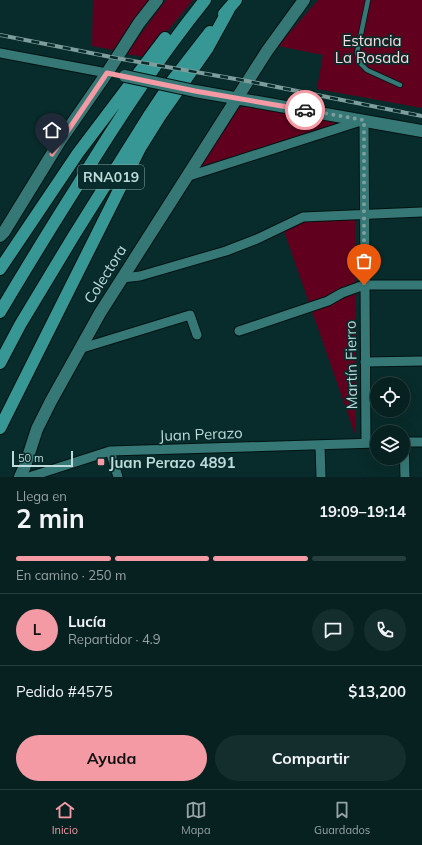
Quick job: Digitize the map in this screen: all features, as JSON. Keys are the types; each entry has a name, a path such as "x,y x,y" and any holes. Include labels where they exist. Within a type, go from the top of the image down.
{"highway":[{"path":"0,269 56,183 165,37 204,2"},
{"name":"RNA019","path":"0,312 36,251 133,97 161,56 204,2"},
{"path":"0,428 140,148 160,116 207,50 233,4"},
{"name":"RNA019","path":"0,363 20,325 73,237 150,114 172,81 233,4"}],"main road":[{"path":"0,236 60,141 107,73 139,22 157,0"},
{"name":"Colectora","path":"20,477 38,429 57,388 79,349 236,98 304,0"},
{"path":"107,73 195,91 422,131"}],"street":[{"path":"0,54 107,73"},
{"path":"186,177 364,120"},
{"name":"Martín Fierro","path":"364,120 366,443"},
{"path":"122,278 140,276 226,251 257,239 302,217 422,212"},
{"path":"239,331 328,301 342,293 364,285 422,285"},
{"path":"79,349 190,314 197,335"},
{"path":"365,362 422,361"},
{"path":"410,442 422,442"},
{"name":"Juan Perazo","path":"29,477 110,451 370,443"},
{"path":"320,445 321,477"},
{"path":"110,451 118,477"},
{"path":"404,465 405,477"}],"lane":[{"path":"368,0 357,53 360,63 367,70 400,86"}],"green space":[{"path":"93,0 150,0 113,50 92,46"},
{"path":"166,0 193,0 146,57 126,54"},
{"name":"Estancia La Rosada","path":"318,0 422,0 422,108 317,89 323,55 278,46"},
{"path":"249,104 346,121 199,167 235,110"},
{"path":"355,220 356,437 284,231 305,221"}],"railway":[{"path":"0,35 116,58 247,81 422,116"}],"way so far":[{"path":"305,110 364,120 364,285"}],"place":[{"name":"Juan Perazo 4891","path":"101,462"}],"route":[{"path":"52,154 107,73 195,91 305,110"}]}
